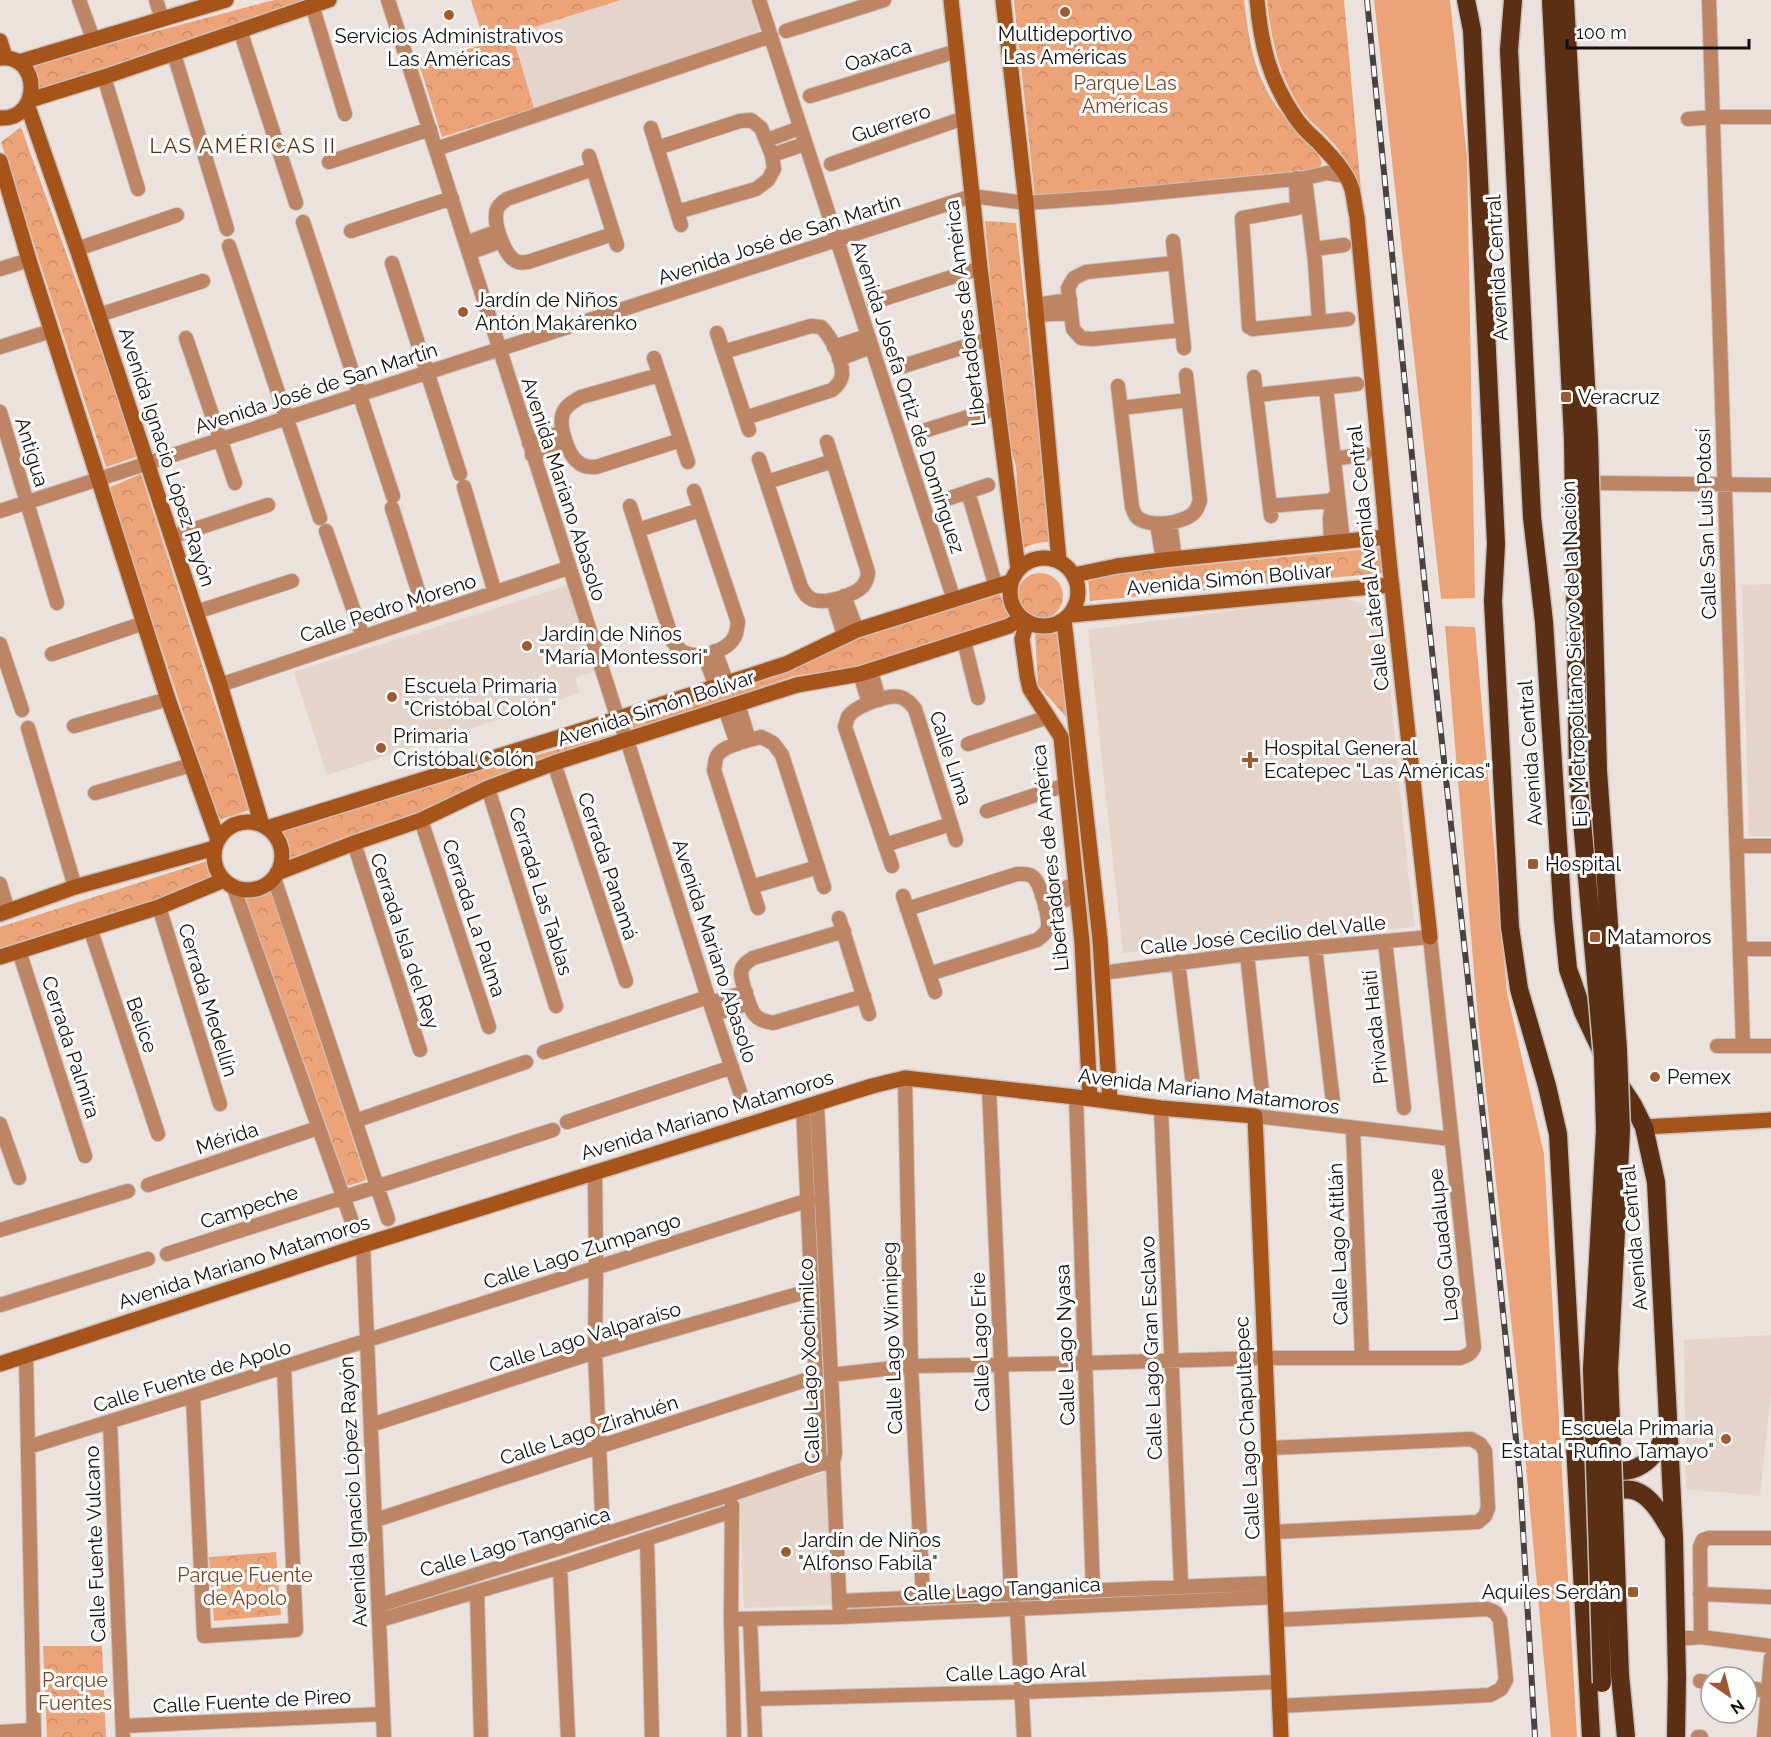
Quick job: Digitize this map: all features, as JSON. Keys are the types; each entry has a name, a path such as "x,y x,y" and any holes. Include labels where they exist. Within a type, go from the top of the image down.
{"highway":[{"name":"Avenida Central","path":"1466,0 1472,30 1496,544 1493,601 1510,927 1519,989 1547,1086 1558,1134 1591,1737"},
{"name":"Avenida Central","path":"1513,0 1509,50 1532,517 1544,622 1563,920 1568,969 1583,1012 1612,1073 1644,1127 1656,1182 1674,1538 1676,1737"},
{"name":"Eje Metropolitano Siervo de la Nación","path":"1551,0 1573,438 1578,776 1602,1046 1605,1120 1592,1369 1604,1737"},
{"name":"Eje Metropolitano Siervo de la Nación","path":"1565,0 1589,439 1598,771 1617,1038 1621,1130 1609,1370 1620,1675 1626,1737"},
{"path":"1574,1423 1582,1445 1589,1456 1609,1470 1623,1471 1633,1470 1650,1457 1659,1446 1668,1423"},
{"path":"1581,1531 1599,1501 1610,1493 1623,1489 1643,1493 1656,1507 1674,1538"}],"main road":[{"path":"0,41 8,59 93,39 226,0"},
{"path":"0,118 14,116 29,102 329,0"},
{"name":"Libertadores de América","path":"951,0 997,408 1008,579"},
{"path":"1003,0 1026,203 1059,561"},
{"name":"Calle Lateral Avenida Central","path":"1257,0 1260,36 1268,66 1279,92 1296,119 1333,158 1346,176 1352,190 1357,217 1386,537 1430,937"},
{"name":"Avenida Ignacio López Rayón","path":"8,59 26,69 31,79 32,89 29,102 265,826"},
{"path":"0,161 51,331 168,699 217,844"},
{"name":"Avenida Simón Bolívar","path":"1074,575 1117,566 1386,537"},
{"path":"1037,558 1059,561 1074,575 1078,591 1077,603 1067,617 1055,625 1036,626 1024,620 1014,611 1010,602 1008,579 1027,562 1037,558"},
{"name":"Avenida Simón Bolívar","path":"265,826 618,719 786,664 851,632 954,600 1008,579"},
{"name":"Avenida Simón Bolívar","path":"1067,617 1392,585"},
{"name":"Libertadores de América","path":"1067,617 1100,939 1110,1101"},
{"name":"Libertadores de América","path":"1024,620 1022,639 1030,689 1061,737 1082,942 1083,1098"},
{"name":"Avenida Simón Bolívar","path":"276,876 354,843 421,820 488,788 554,763 797,685 866,672 1024,620"},
{"path":"253,822 265,826 275,835 280,844 281,864 276,876 267,884 251,890 229,883 218,870 215,859 217,844 224,832 243,823 253,822"},
{"path":"4,912 75,887 217,844"},
{"path":"0,957 229,883"},
{"name":"Avenida Mariano Matamoros","path":"0,1364 363,1245 872,1086 905,1078 1161,1108 1255,1116"},
{"name":"Calle Lago Chapultepec","path":"1255,1116 1281,1737"},
{"path":"1644,1127 1771,1120"}],"street":[{"path":"79,0 93,39"},
{"path":"156,0 162,19"},
{"name":"Avenida Mariano Abasolo","path":"388,0 568,568 627,740 740,1092"},
{"name":"Avenida Josefa Ortiz de Domínguez","path":"759,0 954,600"},
{"path":"786,31 884,0"},
{"name":"Calle San Luis Potosí","path":"1709,0 1743,1046"},
{"path":"312,5 345,114"},
{"path":"240,30 296,203"},
{"path":"436,149 771,36"},
{"name":"Oaxaca","path":"810,96 957,51"},
{"path":"174,54 227,229"},
{"path":"104,77 138,189"},
{"path":"1688,119 1771,117"},
{"name":"Guerrero","path":"831,164 964,118"},
{"path":"651,128 657,148 679,218 756,189 768,180 774,169 767,140 761,128 751,120 740,121 657,148"},
{"path":"767,140 800,128"},
{"path":"329,162 430,129"},
{"path":"772,154 805,144"},
{"path":"589,156 615,239 528,262 518,262 509,256 500,236 495,213 499,205 507,199 593,170"},
{"name":"Avenida José de San Martín","path":"0,512 972,196 1026,203 1112,197 1301,178 1327,173 1346,176"},
{"path":"1301,178 1314,249 1319,321"},
{"path":"1252,344 1242,218 1297,208 1301,178"},
{"path":"351,231 452,198"},
{"path":"77,249 177,215"},
{"path":"303,222 393,502 426,616"},
{"path":"468,248 500,236"},
{"path":"1173,241 1184,348"},
{"path":"1314,249 1344,245"},
{"path":"229,246 363,637"},
{"path":"0,269 29,260"},
{"path":"392,262 462,480 495,593"},
{"path":"1175,263 1086,272 1074,278 1068,288 1073,328 1081,338 1092,339 1182,330"},
{"path":"874,302 980,268"},
{"path":"99,315 203,281"},
{"path":"1035,310 1070,307"},
{"path":"1251,329 1348,319"},
{"path":"717,333 723,352 747,424 832,390 840,382 842,373 837,353 828,334 821,327 811,326 723,352"},
{"path":"0,347 51,331"},
{"path":"186,338 235,483"},
{"path":"897,368 989,339"},
{"path":"837,353 869,341"},
{"path":"654,358 688,462"},
{"path":"659,375 581,397 570,404 562,413 565,438 574,459 585,466 596,467 681,440"},
{"path":"1118,386 1132,507 1136,516 1144,522 1163,523 1186,519 1196,512 1200,501 1186,375"},
{"path":"1254,376 1270,511 1335,497"},
{"path":"1257,395 1357,384"},
{"path":"1326,388 1334,459 1337,542"},
{"path":"1120,408 1188,400"},
{"path":"920,432 997,408"},
{"name":"Antigua","path":"0,412 57,603"},
{"path":"530,449 565,438"},
{"path":"759,459 801,587 807,597 815,600 838,598 864,585 868,572 827,442"},
{"path":"1334,459 1365,454"},
{"path":"767,482 833,461"},
{"path":"1596,483 1771,485"},
{"path":"947,499 988,485"},
{"path":"630,506 673,642 686,654 710,653 722,649 732,640 736,635 738,622 694,491"},
{"path":"968,492 1008,579"},
{"path":"171,537 268,505"},
{"path":"638,530 700,510"},
{"path":"1163,523 1169,560"},
{"name":"Calle Pedro Moreno","path":"220,685 568,568"},
{"path":"196,612 292,581"},
{"path":"838,598 851,632"},
{"path":"52,654 144,622"},
{"path":"964,641 978,698"},
{"path":"0,644 22,710"},
{"path":"710,653 722,685"},
{"path":"866,672 874,702 858,708 848,717 845,727 892,866"},
{"name":"Calle Lima","path":"874,702 897,696 908,700 915,709 956,840"},
{"path":"74,726 168,699"},
{"path":"731,706 743,742"},
{"path":"968,744 1048,717"},
{"path":"28,728 75,887"},
{"path":"758,908 714,771 716,758 722,750 743,742 761,737 773,742 782,754 825,887"},
{"name":"Cerrada Panamá","path":"554,763 626,981"},
{"path":"95,792 191,765"},
{"path":"987,811 1066,785"},
{"name":"Cerrada Las Tablas","path":"488,788 556,1006"},
{"name":"Cerrada La Palma","path":"421,820 489,1028"},
{"name":"Calle Lima","path":"885,845 951,824"},
{"name":"Cerrada Isla del Rey","path":"354,843 420,1050"},
{"path":"1737,846 1771,846"},
{"path":"751,887 818,867"},
{"path":"929,974 1037,940 1046,932 1049,922 1035,879 1027,874 1017,874 905,902 929,974 935,992"},
{"path":"276,876 388,1219"},
{"path":"229,883 354,1230"},
{"path":"0,884 4,912"},
{"path":"1044,902 1076,890"},
{"name":"Cerrada Medellín","path":"159,907 220,1104"},
{"path":"864,996 773,1023 762,1021 754,1014 741,975 744,964 753,958 842,925 864,996 869,1014"},
{"name":"Belice","path":"90,928 158,1134"},
{"name":"Calle José Cecilio del Valle","path":"1102,973 1247,954 1430,937"},
{"name":"Calle Lateral Avenida Central","path":"1430,937 1451,1139"},
{"name":"Privada Haití","path":"1385,941 1404,1108"},
{"path":"1315,948 1333,1101"},
{"path":"1740,949 1771,949"},
{"name":"Cerrada Palmira","path":"19,951 85,1156"},
{"path":"1247,954 1262,1092"},
{"path":"1178,962 1192,1077"},
{"path":"544,1052 711,1005 748,997"},
{"path":"1717,1046 1771,1046"},
{"path":"355,1121 526,1062"},
{"path":"567,1122 732,1067"},
{"name":"Calle Lago Winnipeg","path":"905,1078 911,1366 923,1597"},
{"name":"Calle Lago Erie","path":"989,1087 1000,1365 1024,1737"},
{"name":"Calle Lago Nyasa","path":"1083,1098 1086,1363 1093,1591"},
{"name":"Calle Lago Xochimilco","path":"810,1106 809,1200 815,1377 826,1463 840,1617"},
{"name":"Calle Lago Xochimilco","path":"810,1106 835,1453 826,1463"},
{"name":"Calle Lago Gran Esclavo","path":"1161,1108 1180,1586"},
{"name":"Avenida Mariano Matamoros","path":"1255,1116 1451,1139"},
{"path":"0,1124 18,1178"},
{"name":"Mérida","path":"148,1185 318,1128"},
{"name":"Calle Lago Atitlán","path":"1353,1129 1362,1357"},
{"name":"Campeche","path":"167,1254 553,1130"},
{"name":"Lago Guadalupe","path":"1362,1357 1460,1358 1472,1352 1474,1347 1451,1139"},
{"path":"595,1172 594,1352 603,1535"},
{"path":"0,1230 128,1191"},
{"name":"Calle Lago Zumpango","path":"367,1341 596,1266 809,1200"},
{"name":"Avenida Ignacio López Rayón","path":"363,1245 384,1737"},
{"path":"0,1305 148,1259"},
{"name":"Calle Lago Valparaíso","path":"371,1425 594,1352 812,1290"},
{"name":"Calle Fuente de Apolo","path":"28,1447 367,1341"},
{"path":"0,1732 34,1733 26,1355"},
{"path":"831,1375 911,1366 1362,1357"},
{"path":"194,1396 204,1636 296,1630 284,1368"},
{"name":"Calle Lago Zirahuén","path":"376,1520 815,1377"},
{"name":"Calle Fuente Vulcano","path":"110,1422 123,1732"},
{"path":"1268,1448 1471,1439 1480,1444 1485,1451 1488,1508 1485,1516 1478,1522 1272,1532"},
{"name":"Calle Lago Tanganica","path":"380,1605 826,1463"},
{"path":"732,1494 731,1619 734,1737"},
{"name":"Calle Lago Tanganica","path":"380,1620 560,1568 732,1512"},
{"path":"1701,1637 1700,1546 1703,1540 1709,1538 1771,1538"},
{"path":"647,1540 652,1737"},
{"path":"536,1556 539,1573"},
{"path":"560,1568 568,1737"},
{"name":"Calle Lago Tanganica","path":"731,1619 840,1617 1014,1601 1093,1591 1180,1586 1276,1590"},
{"name":"Calle Lago Tanganica","path":"839,1601 923,1597 1014,1601 1276,1590"},
{"path":"477,1592 481,1737"},
{"path":"1700,1594 1771,1598"},
{"path":"1276,1620 1487,1609 1495,1612 1500,1620 1506,1680 1501,1689 1490,1695 1279,1706"},
{"path":"750,1619 755,1737"},
{"path":"1676,1639 1701,1637 1771,1646"},
{"path":"1764,1737 1771,1658"},
{"name":"Calle Lago Aral","path":"754,1699 1279,1682"},
{"path":"1759,1690 1768,1691"},
{"name":"Calle Fuente de Pireo","path":"123,1732 383,1714"}],"shaded area":[{"path":"621,0 750,0 761,36 534,108 512,34"},
{"path":"1771,584 1771,836 1749,836 1742,585"},
{"name":"Escuela Primaria \"Cristóbal Colón\"","path":"569,585 596,671 575,678 580,693 327,775 294,672"},
{"name":"Hospital General Ecatepec \"Las Américas\"","path":"1337,596 1362,604 1376,617 1387,639 1392,711 1415,927 1123,953 1088,630"},
{"name":"Escuela Primaria Estatal \"Rufino Tamayo\"","path":"1771,1335 1771,1390 1760,1496 1686,1489 1684,1340"},
{"name":"Jardín de Niños \"Alfonso Fabila\"","path":"828,1471 833,1605 744,1608 739,1499"}],"green space":[{"path":"274,0 307,0 41,90 33,64"},
{"path":"471,0 621,0 512,34 534,108 442,137 419,64 485,44"},
{"name":"Parque Las Américas","path":"1014,0 1244,0 1250,42 1257,68 1268,93 1276,106 1310,144 1322,163 1319,168 1314,169 1035,198"},
{"path":"1267,0 1344,0 1361,190 1335,145 1305,114 1293,96 1274,43"},
{"path":"1374,0 1450,0 1467,157 1475,598 1441,599"},
{"path":"21,127 139,456 106,467 1,142"},
{"path":"985,221 1016,223 1051,542 1036,543 1021,550 1016,466 1004,425"},
{"path":"141,474 249,810 219,820 108,488"},
{"path":"1380,548 1382,573 1090,601 1088,576"},
{"path":"1040,573 1056,580 1063,596 1056,612 1040,619 1024,612 1017,596 1024,580"},
{"path":"999,592 1010,618 859,667 794,676 634,730 631,723 787,670 865,634"},
{"path":"1445,626 1475,627 1507,993 1544,1154 1577,1737 1551,1737 1520,1401 1478,1019"},
{"path":"1061,628 1066,717 1038,685 1035,632"},
{"path":"615,734 618,742 288,861 285,845 278,831 385,796"},
{"path":"207,861 218,883 0,951 0,927"},
{"path":"271,892 366,1180 348,1186 246,899"},
{"name":"Parque Fuente de Apolo","path":"276,1552 281,1615 214,1621 209,1557"},
{"name":"Parque Fuentes","path":"43,1646 102,1646 106,1737 47,1737"}],"railway":[{"path":"1367,0 1424,578 1520,1479 1535,1737"}],"place":[{"name":"Multideportivo Las Américas","path":"1065,12"},
{"name":"Servicios Administrativos Las Américas","path":"449,15"},
{"name":"Jardín de Niños Antón Makárenko","path":"463,312"},
{"name":"Veracruz","path":"1566,397"},
{"name":"Jardín de Niños \"María Montessori\"","path":"527,646"},
{"name":"Escuela Primaria \"Cristóbal Colón\"","path":"392,697"},
{"name":"Primaria Cristóbal Colón","path":"381,748"},
{"name":"Hospital General Ecatepec \"Las Américas\"","path":"1250,760"},
{"name":"Hospital","path":"1533,864"},
{"name":"Matamoros","path":"1595,937"},
{"name":"Pemex","path":"1655,1077"},
{"name":"Escuela Primaria Estatal \"Rufino Tamayo\"","path":"1726,1439"},
{"name":"Jardín de Niños \"Alfonso Fabila\"","path":"786,1552"},
{"name":"Aquiles Serdán","path":"1633,1592"}],"district":[{"name":"LAS AMÉRICAS II","path":"243,145"}]}
